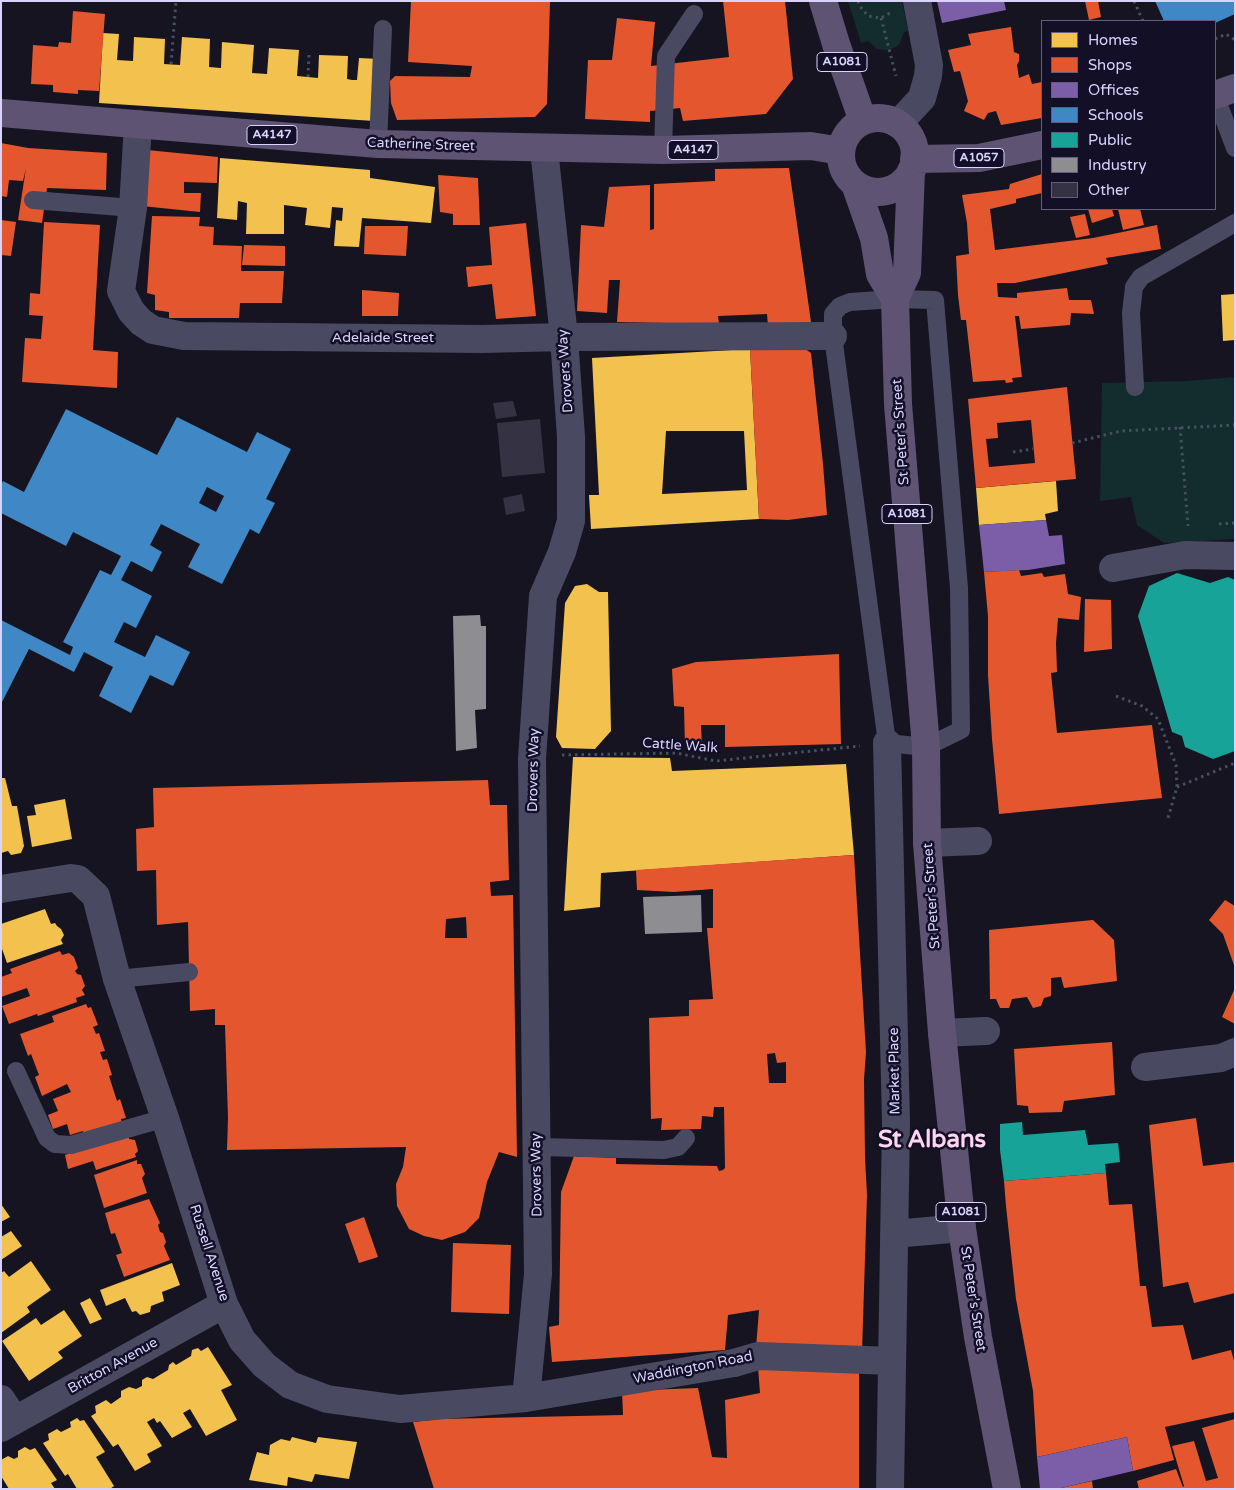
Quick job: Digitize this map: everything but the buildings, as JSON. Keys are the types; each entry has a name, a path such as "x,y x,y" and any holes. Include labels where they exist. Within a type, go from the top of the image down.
{"main road":[{"name":"A1081","path":"823,1 863,121"},
{"name":"Catherine Street","path":"1,113 378,144 663,150 811,146 841,151"},
{"path":"841,151 845,138 852,128 863,121 875,118 886,119 898,124"},
{"name":"A1081","path":"898,124 906,130 911,139 914,149 913,165"},
{"name":"A1057","path":"913,165 979,158 1041,145"},
{"name":"A1081","path":"841,151 844,169 855,184"},
{"path":"855,184 875,192 886,190 905,180 913,165"},
{"name":"St Peter's Street","path":"913,165 906,273 894,299 898,404 926,748 927,843 942,1033 962,1228 978,1337 1006,1489"},
{"name":"St Peter's Street","path":"855,184 874,238 880,274 894,299"}],"street":[{"path":"898,124 922,98 929,65 917,1"},
{"name":"Adelaide Street","path":"138,124 133,208 121,291 131,311 141,322 153,330 184,336 482,339 833,336"},
{"name":"Drovers Way","path":"526,1398 538,1274 532,759 543,596 562,552 572,521 570,436 564,337 544,148"},
{"path":"1113,568 1185,555 1235,556"},
{"name":"Market Place","path":"887,743 896,1123 890,1489"},
{"path":"927,843 978,841"},
{"name":"Russell Avenue","path":"1,889 71,878 78,879 96,896 117,979 165,1118 224,1304 242,1340 264,1365 290,1384 327,1399 400,1409 526,1398"},
{"path":"942,1033 986,1030"},
{"path":"1145,1066 1221,1058 1235,1052"},
{"path":"894,1234 962,1228"},
{"name":"Britton Avenue","path":"6,1416 224,1304"},
{"name":"Waddington Road","path":"526,1398 734,1363 758,1356 892,1361"}],"lane":[{"path":"663,150 666,56 694,14"},
{"path":"378,144 384,29"},
{"path":"1222,93 1235,148"},
{"path":"33,200 133,208"},
{"path":"1135,386 1131,313 1134,287 1142,277 1235,223"},
{"path":"894,299 934,300 959,588 961,730 926,748 887,743 833,336 833,314 840,306 850,302 894,299"},
{"path":"117,979 189,972"},
{"path":"16,1071 47,1138 55,1144 71,1145 165,1118"},
{"path":"537,1147 664,1150 678,1147 686,1138"}],"path":[{"path":"172,64 176,1"},
{"path":"858,1 868,16 881,18 899,88 903,92 922,98"},
{"path":"1134,1 1142,20"},
{"path":"1216,39 1226,34 1235,40"},
{"path":"308,77 309,54"},
{"path":"1072,443 1121,432 1235,424"},
{"path":"1180,428 1187,526 1196,525"},
{"path":"1013,452 1033,449"},
{"path":"1216,524 1235,523"},
{"path":"1116,696 1142,706 1158,720 1176,765 1177,787 1168,818"},
{"name":"Cattle Walk","path":"532,759 546,755 676,754 716,760 887,743"},
{"path":"1177,787 1235,763"}],"green space":[{"path":"848,1 902,1 908,31 904,32 900,43 896,47 887,50 877,49 868,41 861,43"},
{"path":"1235,377 1235,539 1164,543 1137,525 1131,497 1100,501 1102,383 1186,381"}],"district":[{"name":"St Albans","path":"932,1141"}]}
